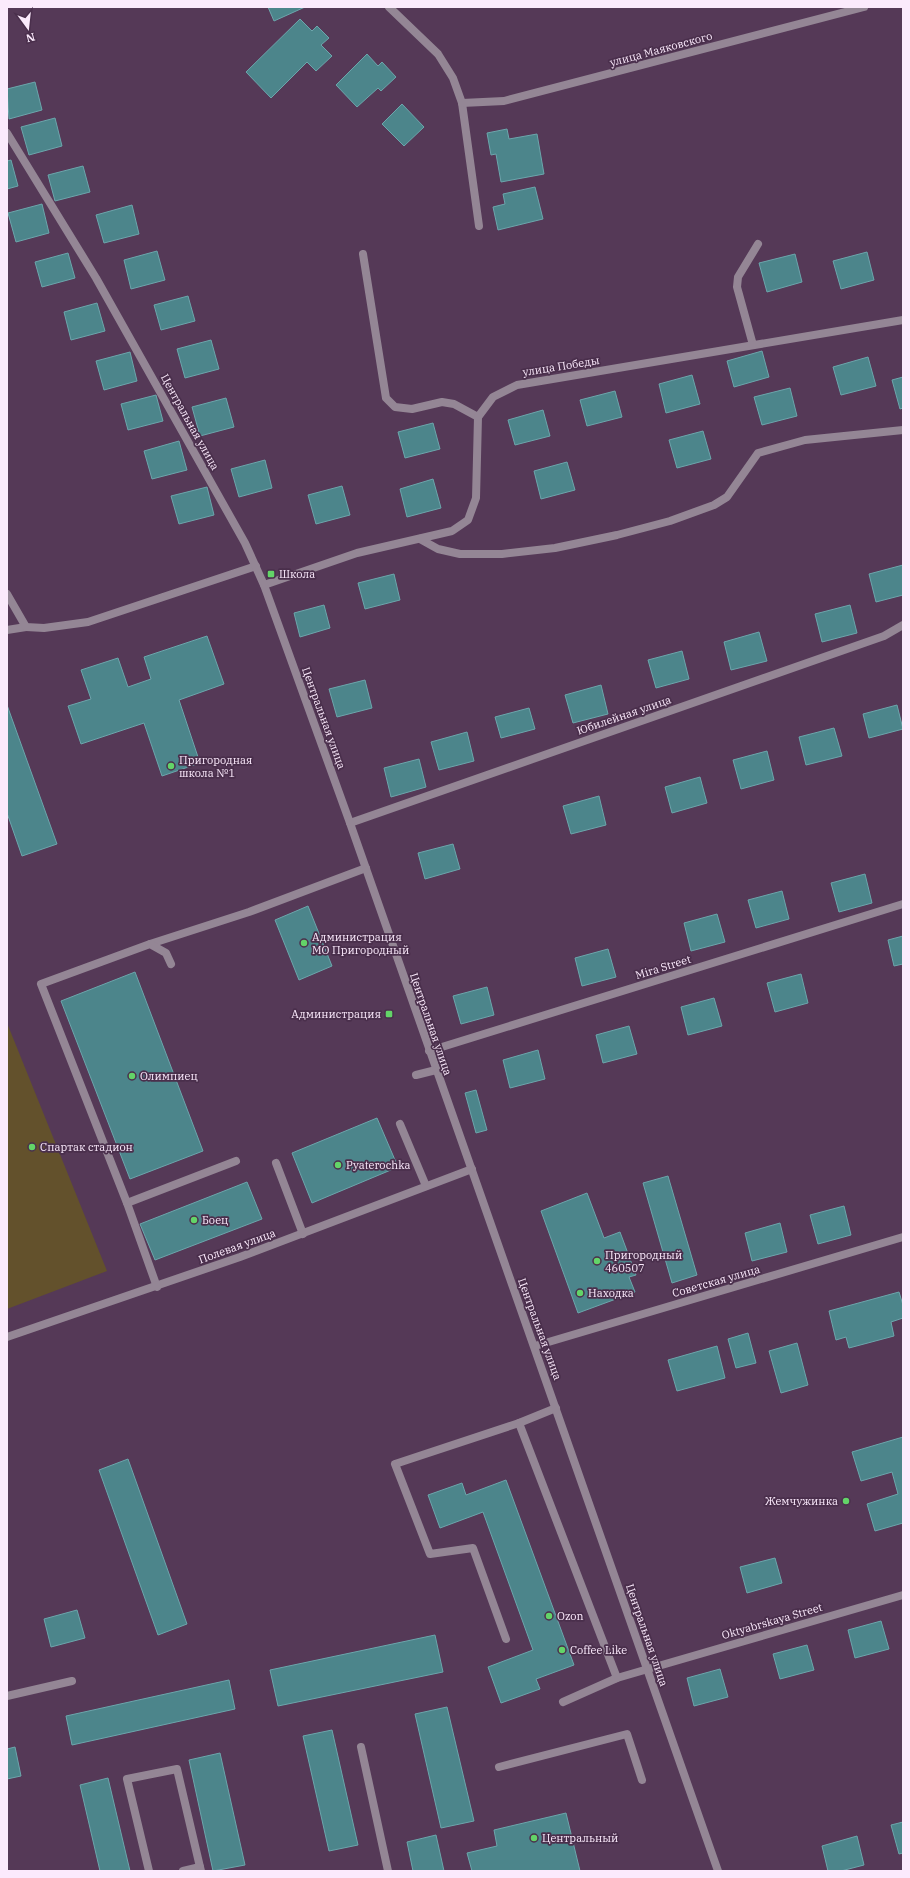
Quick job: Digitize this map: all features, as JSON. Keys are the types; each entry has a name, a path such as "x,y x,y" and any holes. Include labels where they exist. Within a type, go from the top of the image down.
{"street":[{"path":"389,7 438,54 452,78 462,103 479,226"},
{"name":"улица Маяковского","path":"462,103 504,101 864,7"},
{"name":"Центральная улица","path":"7,133 96,278 256,566 264,585 535,1346 718,1871"},
{"path":"753,345 737,287 738,277 758,244"},
{"path":"264,585 357,553 452,531 468,520 476,498 478,417 448,403 442,402 412,409 395,407 386,398 363,254"},
{"name":"улица Победы","path":"478,417 493,397 517,384 903,320"},
{"path":"420,539 438,549 460,554 502,554 555,548 617,535 670,521 714,505 727,497 758,453 805,440 903,430"},
{"path":"7,630 26,627 44,628 88,622 256,566"},
{"path":"7,594 26,627"},
{"name":"Юбилейная улица","path":"350,823 884,636 903,625"},
{"path":"157,1287 127,1203 41,984 150,944 249,912 366,868"},
{"name":"Mira Street","path":"429,1051 903,904"},
{"path":"150,944 166,953 171,964"},
{"path":"416,1075 436,1070"},
{"path":"400,1124 426,1186"},
{"path":"127,1203 236,1161"},
{"path":"276,1163 303,1234"},
{"name":"Полевая улица","path":"7,1338 157,1287 303,1234 472,1168"},
{"name":"Советская улица","path":"535,1346 903,1237"},
{"path":"506,1639 474,1548 430,1554 396,1464 519,1423 556,1408"},
{"path":"519,1423 617,1678"},
{"name":"Oktyabrskaya Street","path":"563,1702 617,1678 648,1668 903,1595"},
{"path":"7,1696 72,1681"},
{"path":"499,1768 627,1734 642,1780"},
{"path":"361,1747 388,1871"},
{"path":"149,1871 127,1780 177,1769 201,1869 183,1871"}],"shaded area":[{"name":"Спартак стадион","path":"7,1023 107,1271 7,1309"}],"building":[{"path":"268,7 305,7 274,21"},
{"path":"300,19 312,31 317,26 329,38 321,45 332,56 316,71 307,62 271,98 246,72"},
{"path":"367,54 378,66 382,62 396,77 381,91 378,88 357,107 336,85"},
{"path":"35,82 42,110 9,119 7,89"},
{"path":"402,104 424,127 404,146 382,124"},
{"path":"55,118 62,146 29,155 21,127"},
{"path":"507,129 509,139 537,134 544,174 501,182 496,154 491,155 487,133"},
{"path":"11,160 18,186 7,189 7,161"},
{"path":"83,166 90,192 55,201 48,175"},
{"path":"535,187 543,219 498,230 493,207 505,204 503,194"},
{"path":"42,204 49,233 16,242 8,213"},
{"path":"132,205 139,234 104,243 96,215"},
{"path":"157,251 165,280 131,289 124,260"},
{"path":"867,252 874,280 841,289 833,261"},
{"path":"68,253 75,278 42,287 35,262"},
{"path":"795,254 802,282 767,292 759,263"},
{"path":"188,296 195,321 161,330 154,305"},
{"path":"97,303 105,331 71,340 64,312"},
{"path":"211,340 219,369 185,378 177,349"},
{"path":"762,351 769,377 734,387 727,361"},
{"path":"130,352 137,381 104,390 96,361"},
{"path":"868,357 876,386 841,395 833,367"},
{"path":"692,375 700,404 666,413 659,384"},
{"path":"903,377 903,408 900,409 892,380"},
{"path":"790,388 797,416 762,425 754,397"},
{"path":"615,391 622,417 587,426 580,400"},
{"path":"156,395 163,421 128,430 121,404"},
{"path":"226,398 234,427 200,436 192,407"},
{"path":"543,410 550,436 515,445 508,420"},
{"path":"433,423 440,449 405,458 398,432"},
{"path":"703,431 711,459 677,468 669,440"},
{"path":"179,441 187,470 152,479 144,451"},
{"path":"265,460 272,488 239,497 231,469"},
{"path":"567,462 575,490 541,499 534,471"},
{"path":"433,479 441,508 407,517 400,489"},
{"path":"342,486 350,515 316,524 308,495"},
{"path":"207,487 214,515 179,524 171,496"},
{"path":"903,565 903,595 876,602 869,574"},
{"path":"394,574 400,600 365,609 358,583"},
{"path":"324,605 330,628 300,637 294,613"},
{"path":"850,605 857,633 822,642 815,614"},
{"path":"759,632 767,661 731,670 724,642"},
{"path":"207,636 224,684 179,700 200,763 162,776 144,723 81,744 68,706 91,699 81,670 118,658 128,687 151,679 144,657"},
{"path":"682,651 689,679 656,688 648,660"},
{"path":"365,680 372,708 337,717 329,689"},
{"path":"601,685 608,714 573,723 565,695"},
{"path":"7,705 57,844 22,856 7,813"},
{"path":"897,705 903,729 869,738 863,714"},
{"path":"529,708 535,729 501,738 495,717"},
{"path":"834,728 842,756 806,765 799,737"},
{"path":"467,732 474,761 439,770 431,742"},
{"path":"767,751 774,780 741,789 733,760"},
{"path":"419,759 426,787 391,797 384,768"},
{"path":"700,777 707,803 672,813 665,787"},
{"path":"599,796 606,825 571,834 563,806"},
{"path":"453,844 460,869 425,879 418,853"},
{"path":"865,874 872,903 839,912 831,883"},
{"path":"782,891 789,919 756,928 748,900"},
{"name":"Администрация МО Пригородный","path":"308,906 332,966 299,980 275,920"},
{"path":"717,914 725,942 691,951 684,923"},
{"path":"903,936 903,964 894,966 888,940"},
{"path":"608,949 616,977 582,986 575,958"},
{"name":"Олимпиец","path":"135,972 203,1151 130,1179 61,1001"},
{"path":"801,974 808,1003 775,1012 767,983"},
{"path":"487,987 494,1015 461,1024 453,996"},
{"path":"714,998 722,1026 688,1035 681,1007"},
{"path":"629,1026 637,1054 603,1063 596,1035"},
{"path":"538,1050 545,1079 510,1088 503,1060"},
{"path":"476,1090 487,1130 476,1133 465,1093"},
{"path":"377,1118 398,1167 312,1203 292,1153"},
{"path":"668,1176 697,1275 672,1283 643,1183"},
{"path":"247,1182 262,1219 155,1260 140,1224"},
{"path":"587,1193 604,1238 620,1232 636,1275 629,1277 635,1292 578,1313 541,1211"},
{"path":"844,1206 851,1235 818,1244 810,1215"},
{"path":"780,1223 787,1252 752,1261 745,1233"},
{"path":"899,1292 903,1305 903,1318 891,1322 894,1336 849,1348 846,1337 836,1340 829,1311"},
{"path":"748,1333 756,1363 736,1368 728,1339"},
{"path":"797,1343 808,1385 781,1393 769,1351"},
{"path":"717,1346 725,1378 677,1391 668,1360"},
{"path":"903,1437 903,1523 875,1531 867,1504 898,1494 892,1472 861,1481 852,1452"},
{"path":"128,1459 187,1624 158,1635 99,1470"},
{"path":"506,1480 574,1665 536,1679 540,1689 501,1703 488,1667 533,1650 483,1512 440,1528 428,1495 462,1483 466,1495"},
{"path":"775,1558 782,1583 747,1593 740,1567"},
{"path":"77,1610 85,1638 51,1647 44,1619"},
{"path":"881,1621 889,1649 855,1658 848,1630"},
{"path":"435,1635 443,1672 278,1706 270,1670"},
{"path":"807,1645 814,1670 780,1679 773,1654"},
{"path":"720,1669 728,1697 694,1706 687,1678"},
{"path":"229,1680 235,1709 72,1745 66,1716"},
{"path":"447,1707 474,1821 441,1828 415,1714"},
{"path":"332,1730 358,1845 329,1851 303,1736"},
{"path":"15,1747 21,1776 7,1779 7,1749"},
{"path":"220,1753 245,1865 213,1871 189,1760"},
{"path":"108,1778 130,1871 100,1871 80,1785"},
{"name":"Центральный","path":"566,1813 580,1871 472,1871 467,1853 497,1846 494,1830"},
{"path":"903,1822 903,1853 899,1854 891,1825"},
{"path":"436,1835 444,1871 413,1871 407,1842"},
{"path":"857,1836 864,1865 841,1871 828,1871 822,1846"}],"place":[{"name":"Школа","path":"271,574"},
{"name":"Пригородная школа №1","path":"171,766"},
{"name":"Администрация МО Пригородный","path":"304,943"},
{"name":"Администрация","path":"389,1014"},
{"name":"Олимпиец","path":"132,1076"},
{"name":"Спартак стадион","path":"32,1147"},
{"name":"Pyaterochka","path":"338,1165"},
{"name":"Боец","path":"194,1220"},
{"name":"Пригородный 460507","path":"597,1261"},
{"name":"Находка","path":"580,1293"},
{"name":"Жемчужинка","path":"846,1501"},
{"name":"Ozon","path":"549,1616"},
{"name":"Coffee Like","path":"562,1650"},
{"name":"Центральный","path":"534,1838"}]}
